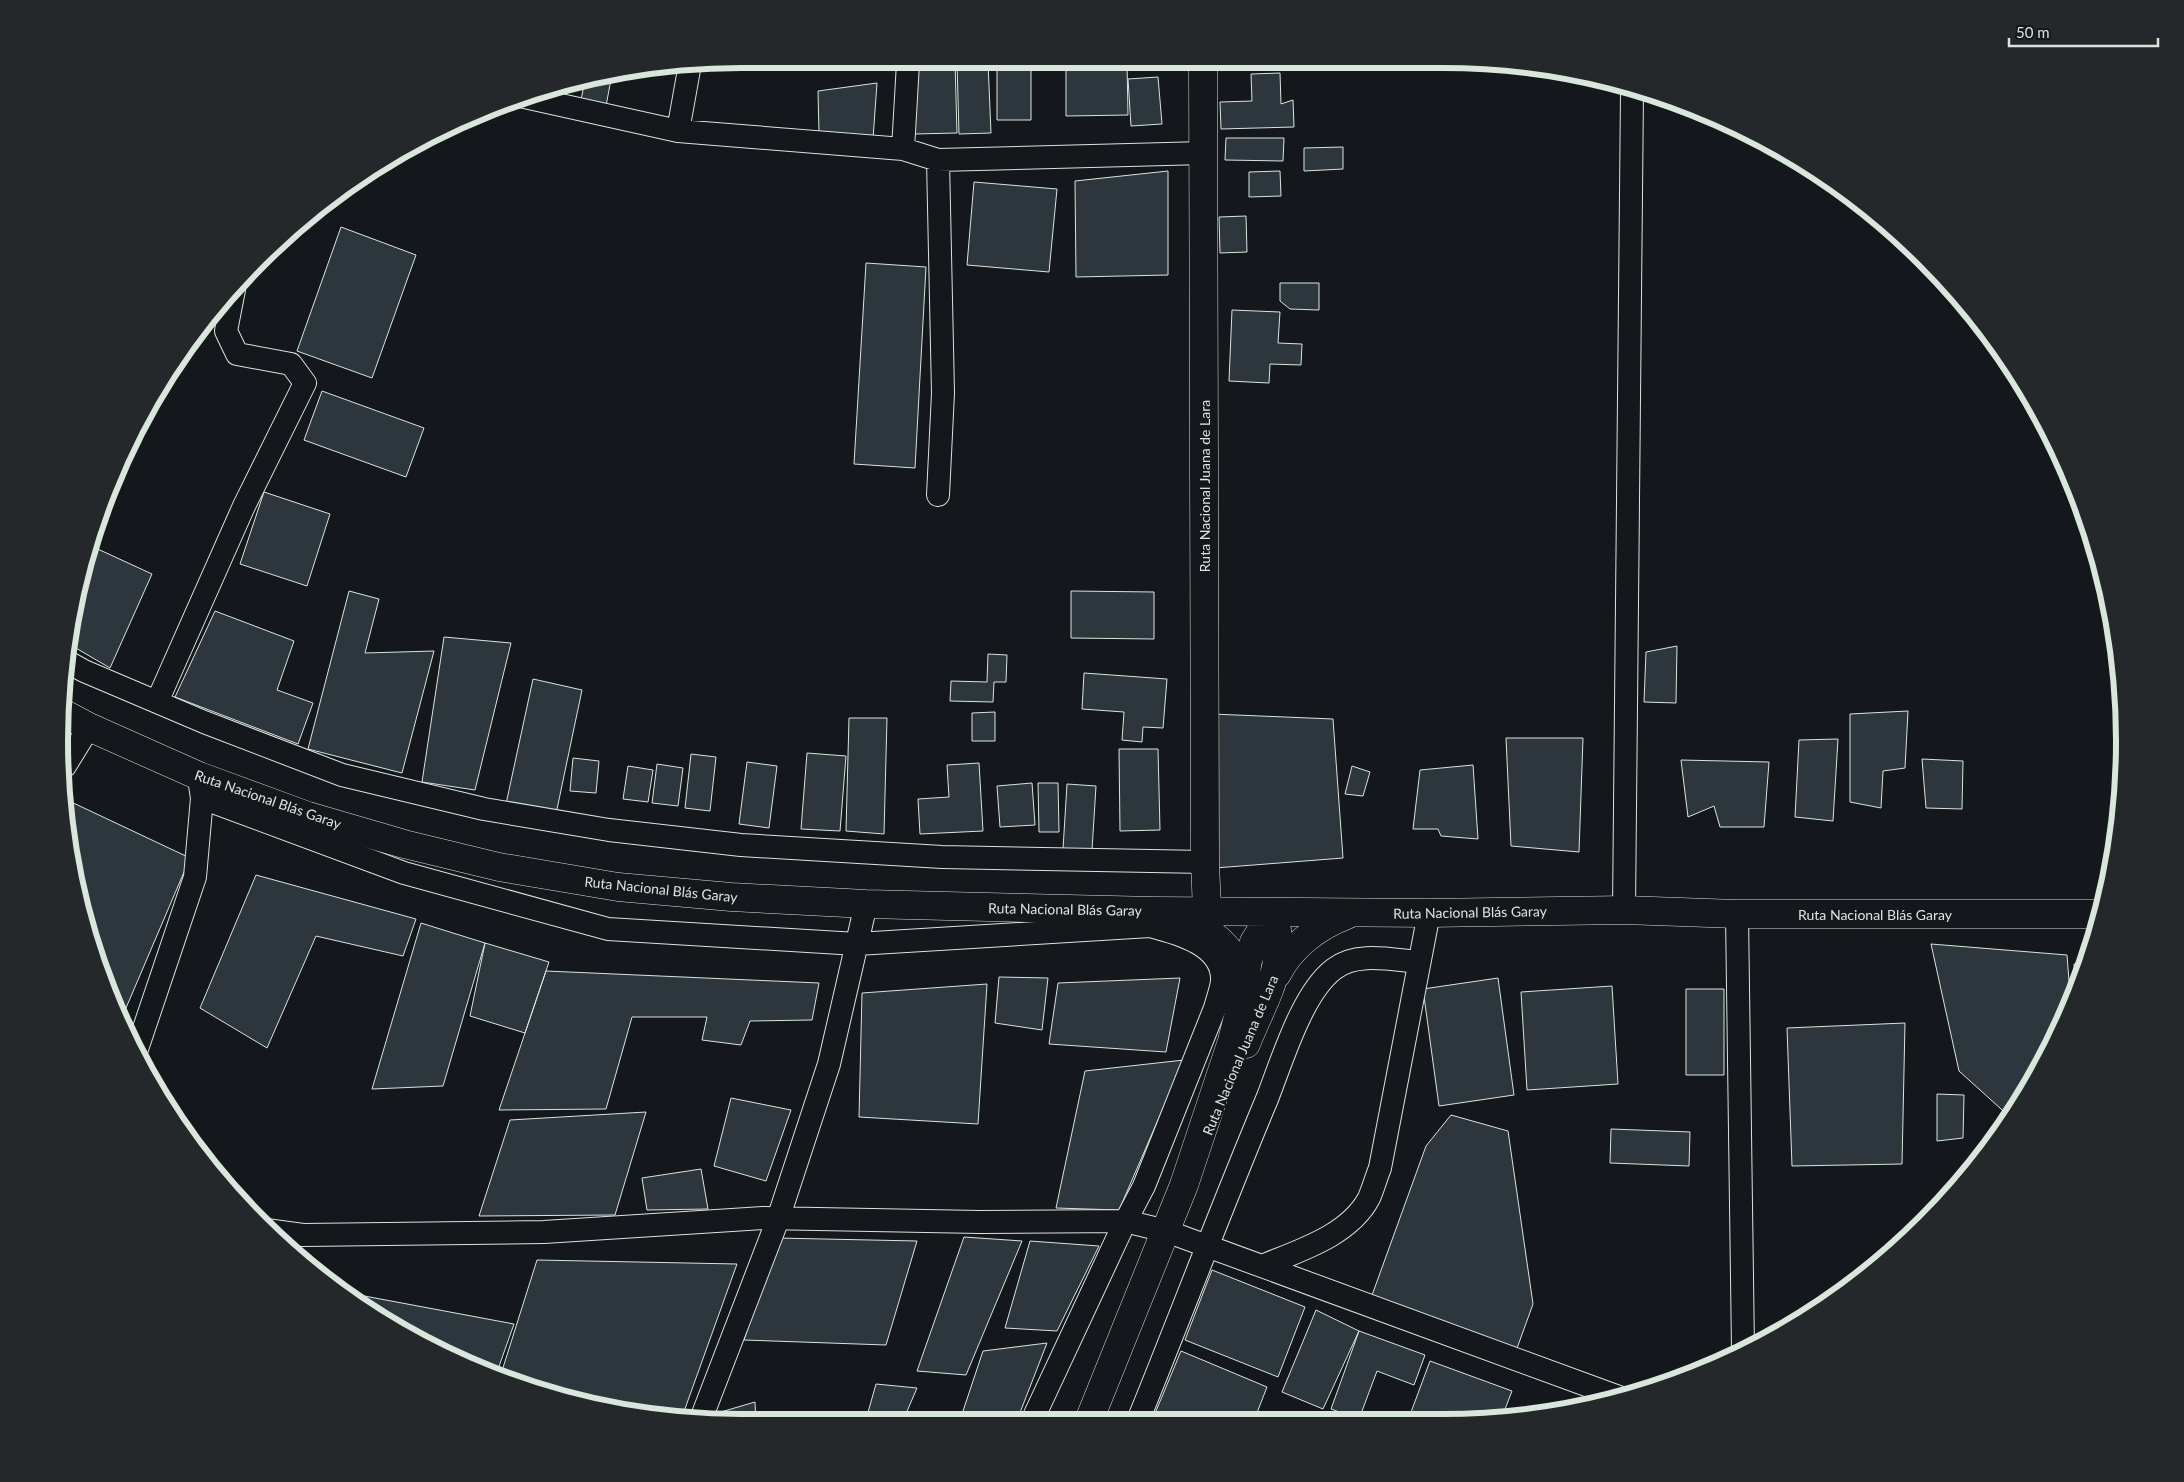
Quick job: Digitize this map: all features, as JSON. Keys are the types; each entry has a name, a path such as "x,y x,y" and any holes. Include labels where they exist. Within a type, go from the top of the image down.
{"highway":[{"name":"Ruta Nacional Juana de Lara","path":"1203,68 1205,862 1207,911"},
{"name":"Ruta Nacional Blás Garay","path":"69,716 201,787 404,844 499,867 618,887 730,897 866,904 1154,911 1429,913 1624,910 1737,914 2094,914"},
{"path":"1154,911 1204,929 1219,938 1258,983 1279,970 1304,940 1320,928 1355,913"},
{"name":"Ruta Nacional Juana de Lara","path":"1092,1414 1184,1185 1258,983 1278,963 1280,945 1273,912"}],"street":[{"path":"903,150 908,68"},
{"path":"678,131 689,70"},
{"path":"1624,910 1632,95"},
{"path":"536,100 678,131 903,150 938,160 1204,153"},
{"path":"938,160 943,393 938,495"},
{"path":"157,702 244,506 305,383 291,364 237,354 226,332 232,301"},
{"path":"72,664 157,702 342,775 484,809 609,830 741,845 942,857 1205,862"},
{"path":"68,760 89,727"},
{"path":"139,1043 195,877 201,787 404,873 608,929 857,944 1150,926 1180,934 1204,947 1219,964 1222,981 1215,1008 1144,1186 1035,1414"},
{"path":"703,1413 778,1219 829,1064 866,904"},
{"path":"1262,1266 1323,1240 1352,1219 1368,1199 1380,1168 1429,913"},
{"path":"1737,914 1743,1344"},
{"path":"1142,1414 1302,1013 1319,982 1335,968 1349,961 1370,958 1419,962"},
{"path":"281,1232 303,1234 544,1232 778,1219 980,1222 1126,1221 1166,1231 1610,1394"}],"building":[{"path":"913,68 955,68 957,133 915,134"},
{"path":"957,68 988,68 991,133 959,134"},
{"path":"997,68 1031,68 1031,120 997,120"},
{"path":"1066,68 1127,68 1128,115 1066,116"},
{"path":"1280,73 1281,104 1293,100 1294,127 1221,129 1220,102 1252,101 1251,74"},
{"path":"1158,77 1162,124 1131,126 1128,79"},
{"path":"611,80 606,106 581,100 584,86"},
{"path":"877,83 873,139 819,133 818,91"},
{"path":"1226,138 1284,138 1283,161 1225,160"},
{"path":"1343,147 1343,169 1304,171 1304,148"},
{"path":"1168,171 1168,275 1076,277 1075,181"},
{"path":"1280,171 1281,196 1249,197 1249,172"},
{"path":"974,182 1057,189 1049,272 967,265"},
{"path":"1246,216 1247,252 1220,253 1219,217"},
{"path":"341,227 416,255 372,378 297,351"},
{"path":"866,263 926,267 915,468 854,464"},
{"path":"1280,283 1319,283 1319,310 1290,309 1280,301"},
{"path":"1232,310 1280,312 1278,343 1302,344 1301,365 1270,364 1269,383 1229,381"},
{"path":"322,391 424,428 406,477 304,440"},
{"path":"264,492 330,514 307,586 240,564"},
{"path":"96,548 152,574 110,668 74,647 80,610"},
{"path":"349,591 379,599 365,653 434,651 402,773 308,749"},
{"path":"1071,591 1154,592 1154,639 1071,638"},
{"path":"215,611 294,641 277,690 313,703 298,744 175,697"},
{"path":"444,637 511,643 475,790 422,782"},
{"path":"1677,646 1676,703 1644,702 1646,652"},
{"path":"988,654 1007,655 1006,682 994,682 993,702 950,701 951,681 987,682"},
{"path":"1084,673 1167,679 1163,728 1143,727 1142,742 1122,740 1124,712 1082,709"},
{"path":"533,679 582,690 556,814 506,804"},
{"path":"1908,711 1905,768 1883,771 1881,808 1850,802 1850,714"},
{"path":"995,712 995,741 972,741 972,713"},
{"path":"1212,714 1333,719 1343,858 1215,868"},
{"path":"849,718 887,718 884,834 846,831"},
{"path":"1506,738 1583,738 1579,852 1511,846"},
{"path":"1838,739 1833,821 1795,817 1799,740"},
{"path":"1119,749 1158,749 1160,830 1120,831"},
{"path":"807,753 846,756 840,831 801,829"},
{"path":"691,754 716,757 710,811 685,808"},
{"path":"573,758 599,761 596,793 570,791"},
{"path":"1922,759 1963,761 1962,809 1926,808"},
{"path":"1681,760 1769,762 1764,827 1720,827 1714,806 1688,817"},
{"path":"747,762 777,766 769,828 739,824"},
{"path":"979,763 983,831 920,834 918,799 949,797 947,765"},
{"path":"657,764 683,768 678,806 652,803"},
{"path":"1473,765 1478,839 1441,836 1438,829 1413,829 1420,770"},
{"path":"628,766 653,770 648,802 623,799"},
{"path":"1352,766 1370,772 1363,796 1345,794"},
{"path":"1032,783 1035,825 1000,827 997,786"},
{"path":"1038,783 1058,783 1059,832 1039,832"},
{"path":"1067,784 1096,786 1092,850 1063,849"},
{"path":"71,802 190,858 126,1008 122,1006 119,999 90,915 80,872"},
{"path":"256,875 416,919 403,956 316,936 267,1048 200,1008"},
{"path":"421,923 485,943 443,1086 372,1089"},
{"path":"485,943 549,962 525,1033 470,1016"},
{"path":"1931,944 2067,955 2069,987 2065,999 2047,1039 2005,1112 1959,1071"},
{"path":"2074,964 2078,964 2075,974"},
{"path":"546,971 819,983 812,1020 750,1021 741,1045 702,1040 707,1017 632,1017 606,1109 499,1110"},
{"path":"999,977 1048,978 1042,1030 995,1023"},
{"path":"1180,978 1166,1052 1049,1044 1058,983"},
{"path":"1498,978 1514,1095 1439,1106 1423,989"},
{"path":"987,984 978,1124 859,1117 862,993"},
{"path":"1612,986 1618,1084 1527,1090 1521,992"},
{"path":"1686,989 1724,989 1724,1075 1686,1075"},
{"path":"1905,1023 1902,1164 1792,1166 1787,1028"},
{"path":"1184,1060 1119,1210 1056,1208 1085,1071"},
{"path":"1937,1094 1964,1095 1963,1138 1937,1141"},
{"path":"731,1098 791,1110 766,1181 714,1166"},
{"path":"646,1112 615,1215 479,1216 510,1120"},
{"path":"1451,1115 1508,1131 1533,1304 1516,1351 1371,1298 1426,1146"},
{"path":"1611,1129 1690,1132 1689,1166 1610,1163"},
{"path":"701,1169 708,1209 647,1210 642,1178"},
{"path":"964,1237 1022,1241 966,1375 917,1371"},
{"path":"777,1238 917,1241 886,1345 744,1340"},
{"path":"1030,1241 1099,1246 1057,1331 1005,1328"},
{"path":"537,1260 737,1264 684,1412 610,1402 567,1392 502,1370"},
{"path":"1212,1270 1305,1307 1278,1377 1185,1340"},
{"path":"359,1295 514,1324 498,1369 443,1345 404,1324"},
{"path":"1316,1310 1359,1331 1323,1409 1282,1392"},
{"path":"1359,1331 1425,1355 1414,1385 1377,1371 1361,1414 1345,1414 1331,1409"},
{"path":"1047,1343 1019,1414 962,1414 983,1351"},
{"path":"1181,1351 1267,1387 1256,1414 1155,1414"},
{"path":"1430,1361 1512,1391 1504,1411 1410,1414"},
{"path":"876,1384 917,1388 906,1414 868,1414"},
{"path":"755,1402 756,1414 716,1413"}]}
